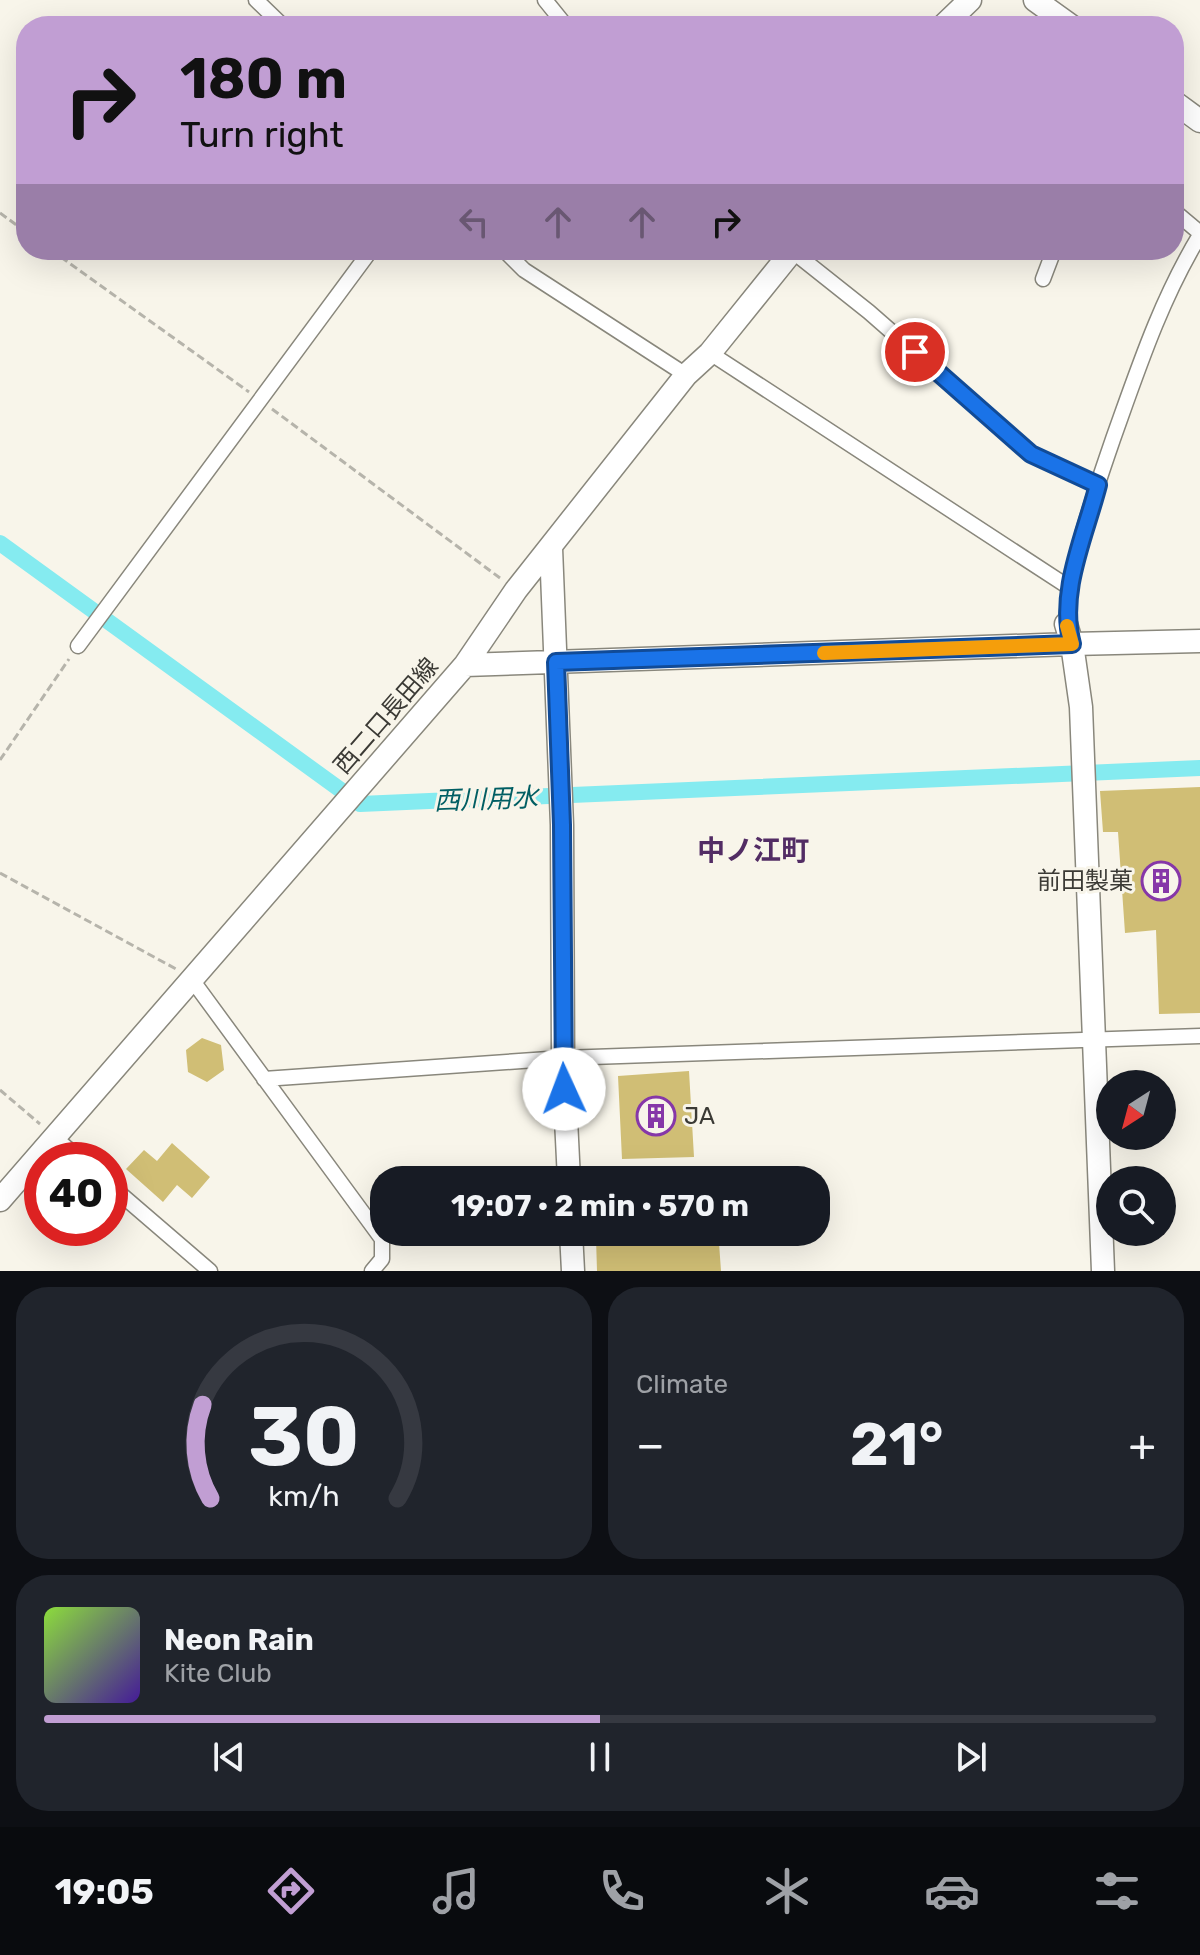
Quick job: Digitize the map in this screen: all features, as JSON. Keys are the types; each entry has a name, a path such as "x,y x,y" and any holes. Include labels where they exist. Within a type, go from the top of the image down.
{"street":[{"path":"256,0 273,16"},
{"path":"545,0 558,16"},
{"path":"953,16 970,0"},
{"path":"1035,0 1057,16"},
{"path":"1103,1271 1081,707 1069,634 1070,588 1098,485 1143,353 1176,275 1200,234 1184,220"},
{"path":"78,646 364,260"},
{"path":"514,260 524,270 686,375"},
{"name":"西二口長田線","path":"0,1200 190,977 465,665 516,590 686,375 710,353 784,260"},
{"path":"804,260 869,312 1031,454 1098,485"},
{"path":"1043,279 1050,260"},
{"path":"710,353 1070,588"},
{"path":"551,548 562,825 563,1058 568,1166"},
{"path":"465,665 1069,634 1200,641"},
{"path":"190,977 382,1239 382,1259 372,1271"},
{"path":"264,1079 563,1058 1200,1036"},
{"path":"54,1137 60,1142"},
{"path":"128,1200 210,1271"},
{"path":"572,1246 573,1271"}],"path":[{"path":"65,260 262,401 516,590"},
{"path":"0,760 78,646"},
{"path":"0,873 190,977"},
{"path":"0,1090 54,1137"}],"building":[{"name":"前田製菓","path":"1200,787 1200,1013 1159,1014 1156,930 1125,933 1118,832 1103,832 1100,791"},
{"path":"202,1038 221,1045 224,1070 207,1082 188,1072 186,1050"},
{"name":"JA","path":"689,1071 694,1157 622,1159 618,1076"},
{"path":"172,1143 210,1177 192,1198 177,1185 163,1202 128,1171 144,1150 157,1161"},
{"path":"596,1246 719,1246 721,1271 597,1271"}],"waterway":[{"name":"西川用水","path":"0,543 360,804 1200,768"}],"slow traffic":[{"path":"824,653 1072,644 1067,626"}],"place":[{"name":"前田製菓","path":"1161,881"},
{"name":"JA","path":"656,1116"}],"district":[{"name":"中ノ江町","path":"753,850"}],"route":[{"path":"564,1089 562,825 556,662 1072,644 1066,624 1070,588 1098,485 1031,454 915,352"}]}
